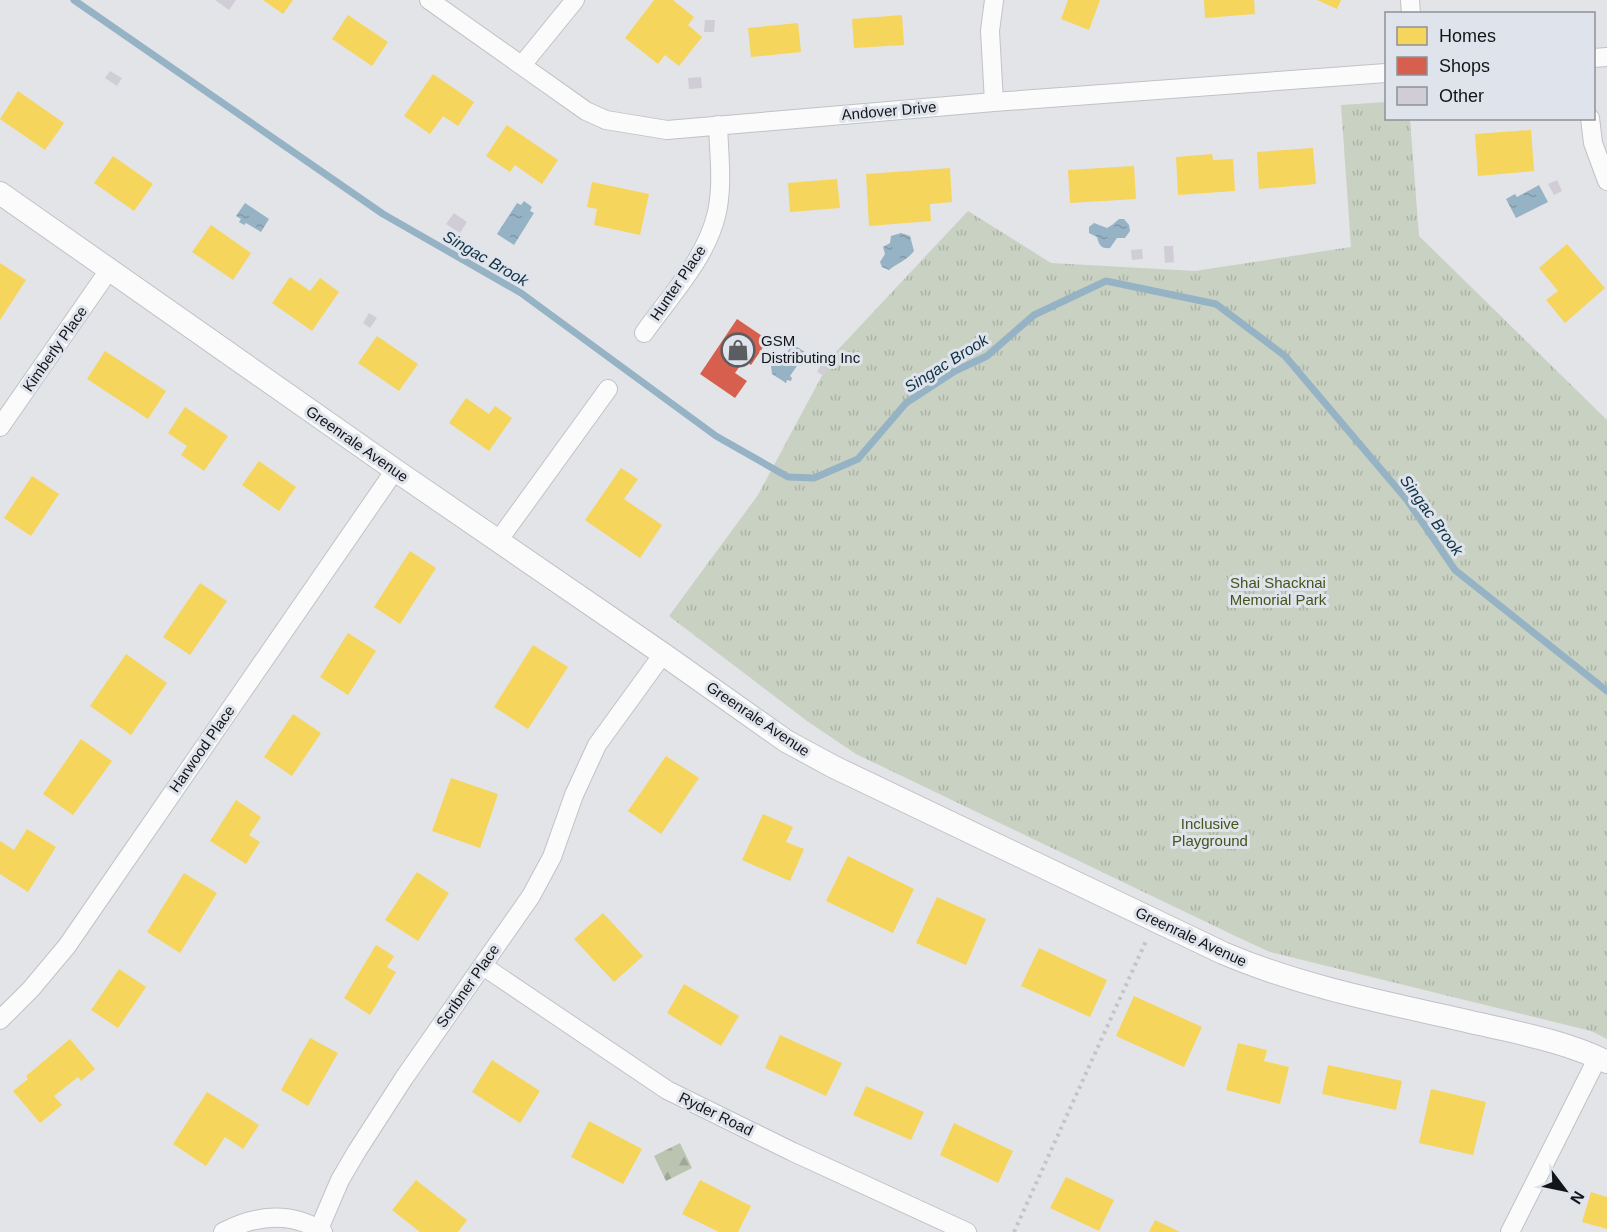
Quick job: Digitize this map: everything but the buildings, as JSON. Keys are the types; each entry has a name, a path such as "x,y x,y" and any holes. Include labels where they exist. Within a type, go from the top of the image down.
{"street":[{"name":"Andover Drive","path":"429,0 586,111 606,120 667,129 1385,73"},
{"path":"522,65 575,0"},
{"path":"994,0 990,31 994,102"},
{"path":"1590,120 1593,142 1607,181"},
{"name":"Hunter Place","path":"644,333 700,255 712,229 721,182 718,125"},
{"name":"Greenrale Avenue","path":"0,193 395,470 795,746 834,767 1155,921 1262,970 1312,985 1550,1040 1602,1060"},
{"name":"Kimberly Place","path":"0,427 110,270"},
{"path":"498,541 609,389"},
{"name":"Harwood Place","path":"0,1020 32,989 67,946 395,470"},
{"name":"Scribner Place","path":"223,1232 258,1219 283,1217 302,1220 321,1231 340,1179 357,1151 404,1078 531,896 552,857 574,795 597,745 663,654"},
{"name":"Ryder Road","path":"483,966 668,1090 793,1152 967,1232"},
{"path":"1509,1232 1602,1060"}],"path":[{"path":"1014,1232 1155,921"}],"green space":[{"name":"Shai Shacknai Memorial Park","path":"1385,102 1385,120 1410,120 1419,236 1607,420 1607,1039 1591,1031 1270,952 1250,943 856,754 807,721 669,616 758,495 833,355 968,211 1051,263 1195,271 1351,247 1341,105"},
{"path":"680,1143 692,1168 666,1181 654,1156"}],"water":[{"path":"1539,185 1548,202 1516,218 1506,199 1515,194 1517,197"},
{"path":"524,201 532,207 530,211 534,213 514,245 497,234 517,203 521,205"},
{"path":"245,203 269,219 261,232 246,223 244,225 239,222 241,219 236,216"},
{"path":"1119,219 1124,219 1130,231 1125,238 1117,238 1110,248 1102,247 1097,237 1089,233 1089,227 1094,223 1107,228"},
{"path":"901,233 910,236 914,251 889,270 882,267 880,262 885,254 883,247 890,243 891,236"},
{"path":"793,344 806,353 790,376 791,381 787,380 786,383 772,374 771,366 778,365"}],"waterway":[{"name":"Singac Brook","path":"74,0 383,214 521,293 716,436 788,477 814,478 858,459 906,403 955,371 987,356 1034,315 1106,281 1216,304 1285,356 1407,500 1455,570 1607,691"}],"place":[{"name":"GSM Distributing Inc","path":"738,350"}],"park label":[{"name":"Inclusive Playground","path":"1210,832"}]}
